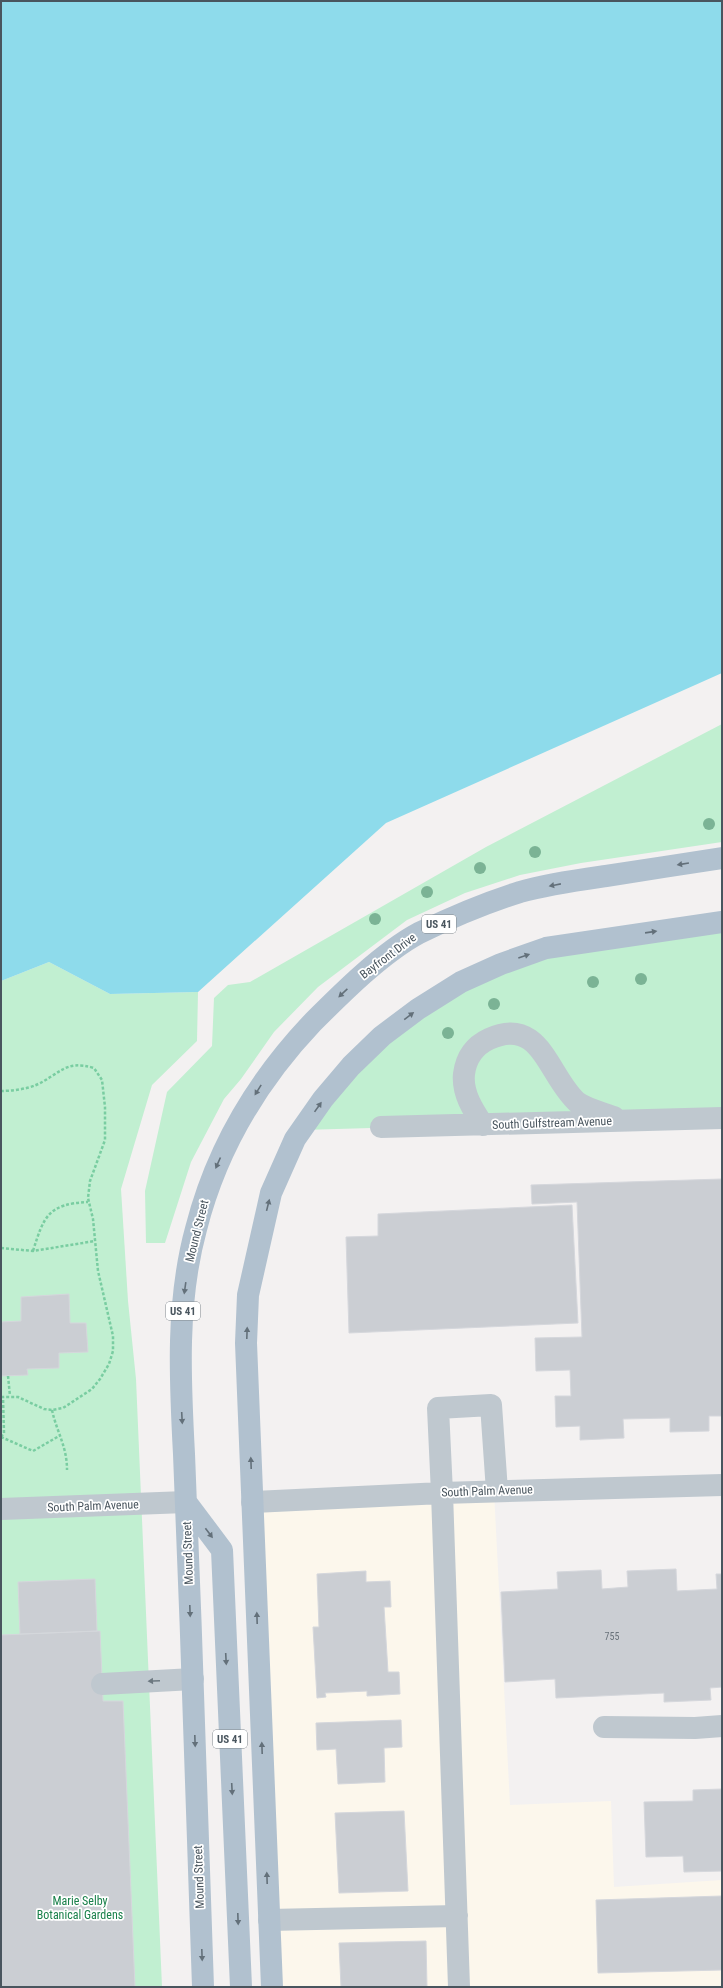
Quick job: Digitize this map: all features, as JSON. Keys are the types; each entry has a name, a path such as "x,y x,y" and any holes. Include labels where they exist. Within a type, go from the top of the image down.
{"main road":[{"name":"Bayfront Drive","path":"234,1128 263,1082 299,1037 340,995 371,968 415,935 474,908 524,891 584,879 722,858"},
{"name":"US 41","path":"272,1987 246,1343 248,1295 259,1240 271,1193 295,1139 323,1099 342,1077 382,1036 418,1009 461,982 501,964 546,948 722,922"},
{"name":"Mound Street","path":"203,1987 193,1679 181,1400 184,1296 195,1230 210,1181 234,1128"},
{"name":"US 41","path":"186,1502 222,1550 241,1987"}],"street":[{"path":"483,1125 472,1108 466,1092 464,1079 465,1068 469,1055 480,1043 508,1033 522,1035 534,1042 566,1091 579,1103 623,1121"},
{"name":"South Gulfstream Avenue","path":"382,1127 722,1118"},
{"path":"459,1987 438,1408 491,1405 497,1491"},
{"name":"South Palm Avenue","path":"252,1502 442,1492 722,1485"},
{"name":"South Palm Avenue","path":"1,1509 186,1502"},
{"path":"102,1684 193,1679"},
{"path":"604,1727 695,1728 722,1726"},
{"path":"269,1920 457,1916"}],"path":[{"path":"1,1090 35,1085 61,1069 81,1064 94,1068 102,1080 105,1107 105,1140 90,1182 88,1202 96,1241 98,1271 113,1336 113,1351 109,1364 92,1389 63,1408 52,1410 44,1409 18,1397 2,1397 4,1433 1,1437 33,1451 59,1436"},
{"path":"33,1251 41,1226 47,1214 62,1206 88,1202"},
{"path":"1,1248 33,1251 96,1241"},
{"path":"8,1376 10,1396"},
{"path":"52,1410 59,1436 66,1450 67,1470"}],"shaded area":[{"path":"494,1491 510,1805 611,1801 614,1887 722,1880 722,1987 272,1987 252,1502"}],"green space":[{"path":"722,724 722,842 581,863 520,875 465,893 407,920 318,987 274,1032 241,1079 224,1099 191,1162 165,1243 146,1243 145,1191 167,1092 212,1046 214,998 228,985 250,982 486,847"},
{"path":"722,922 722,1118 302,1130 351,1066 501,964"},
{"name":"Marie Selby Botanical Gardens","path":"49,962 110,994 198,992 197,1041 152,1085 121,1189 128,1301 136,1379 162,1987 1,1987 1,981"}],"water":[{"path":"1,1 722,1 722,673 386,823 198,992 110,994 49,962 1,981"}],"building":[{"path":"722,1179 722,1416 709,1416 709,1431 670,1432 670,1418 623,1419 624,1438 580,1440 580,1426 556,1427 555,1396 571,1396 570,1370 536,1371 535,1338 582,1337 577,1202 532,1204 531,1185"},
{"path":"572,1205 578,1323 349,1333 346,1237 378,1236 378,1214"},
{"path":"69,1294 70,1323 86,1323 88,1352 59,1353 59,1368 27,1369 28,1375 1,1376 1,1322 21,1321 21,1297"},
{"path":"676,1569 677,1591 717,1589 716,1574 722,1574 722,1687 710,1688 711,1700 664,1702 664,1693 556,1698 555,1679 505,1682 501,1592 558,1589 557,1572 601,1570 602,1589 628,1587 627,1571"},
{"path":"366,1571 366,1582 390,1581 391,1607 384,1607 388,1672 399,1672 400,1694 367,1696 367,1691 325,1693 326,1697 317,1698 313,1627 319,1627 317,1574"},
{"path":"95,1579 97,1631 20,1634 18,1582"},
{"path":"100,1631 103,1701 123,1701 135,1987 1,1987 1,1635"},
{"path":"401,1720 402,1747 384,1748 385,1782 338,1784 336,1749 317,1750 316,1723"},
{"path":"722,1789 722,1871 684,1872 683,1856 646,1857 644,1802 693,1801 693,1790"},
{"path":"404,1811 408,1891 339,1893 335,1813"},
{"path":"722,1896 722,1970 598,1973 596,1900"},
{"path":"426,1941 427,1987 341,1987 339,1943"}]}
